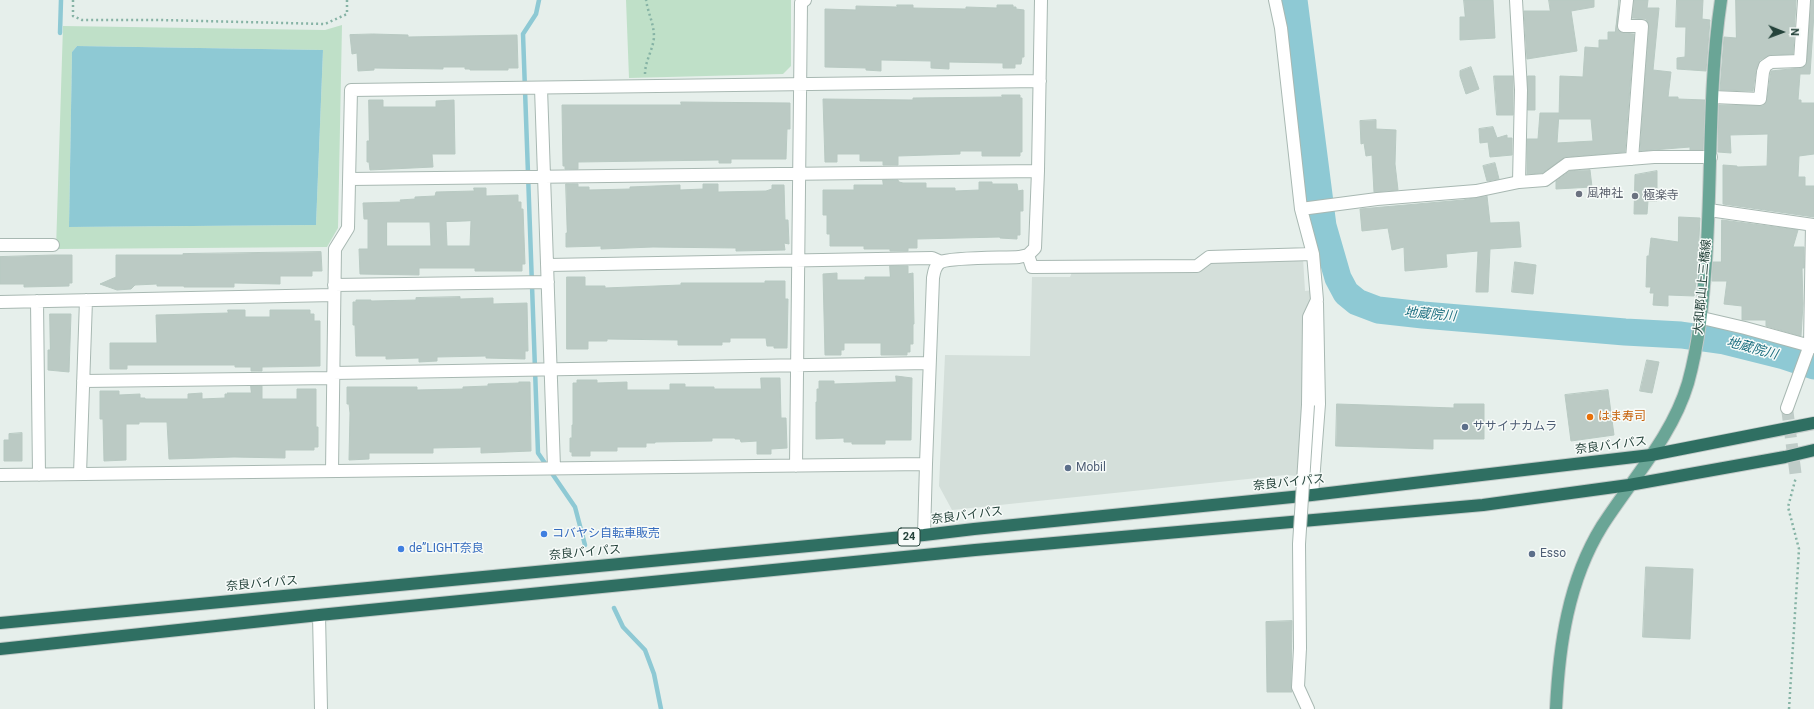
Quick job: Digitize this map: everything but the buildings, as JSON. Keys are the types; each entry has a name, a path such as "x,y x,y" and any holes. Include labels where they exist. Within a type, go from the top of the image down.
{"highway":[{"name":"奈良バイパス","path":"0,623 924,536 974,528 1312,495 1651,455 1814,423"},
{"name":"24","path":"0,649 319,615 975,550 1483,505 1629,485 1785,457 1814,450"}],"main road":[{"name":"大和郡山上三橋線","path":"1556,709 1560,650 1569,602 1582,565 1601,529 1673,421 1687,384 1695,353 1701,320 1709,210 1713,97 1718,21 1721,0"}],"street":[{"path":"796,466 799,84 801,3 805,0"},
{"path":"548,265 932,258 941,262 952,260 1019,257 1028,255 1035,248 1036,239 1041,0"},
{"path":"1275,0 1281,28 1317,300 1319,404 1312,495"},
{"path":"1516,0 1521,90 1519,182"},
{"path":"1627,0 1624,26 1642,26 1632,159"},
{"path":"1713,97 1760,99 1765,66 1771,62 1800,60 1808,21 1804,0"},
{"path":"332,471 335,249 348,228 351,90 1040,81"},
{"path":"541,88 554,468"},
{"path":"1304,208 1476,191 1519,182 1545,180 1567,164 1632,159 1711,157"},
{"path":"350,179 544,178 1038,171"},
{"path":"1709,210 1813,225 1811,349 1786,408"},
{"path":"0,245 53,245"},
{"path":"1028,255 1032,266 1196,266 1209,257 1312,254"},
{"path":"924,536 933,278 935,268 941,262"},
{"path":"0,302 548,282"},
{"path":"80,474 86,300"},
{"path":"1308,709 1298,687 1300,648 1300,544 1308,404 1309,317 1317,300"},
{"path":"37,301 39,475"},
{"path":"1701,320 1745,328 1811,349"},
{"path":"83,381 929,363"},
{"path":"0,475 926,464"},
{"path":"319,615 321,709"}],"path":[{"path":"73,0 73,16 82,20 161,20 325,24 347,14 347,0"},
{"path":"645,86 645,63 652,46 654,34 653,22 646,0"},
{"path":"1789,709 1799,549 1788,507 1796,477"}],"shaded area":[{"path":"1303,258 1305,291 1314,290 1308,477 1286,475 952,510 939,486 945,355 1030,356 1032,277 1070,277 1073,270 1208,259"}],"green space":[{"path":"626,0 791,0 791,66 783,74 629,78"},
{"path":"342,25 338,228 327,247 56,249 63,26 325,30","holes":["77,46 323,50 316,225 69,227 72,52"]}],"water":[{"path":"77,46 323,50 316,225 69,227 72,52"}],"waterway":[{"path":"60,33 61,0"},
{"path":"539,0 536,14 523,34 538,453 575,507 585,545"},
{"name":"地蔵院川","path":"1294,0 1323,226 1338,278 1346,293 1357,302 1378,310 1423,315 1625,332 1681,335 1724,341 1784,356 1814,366"},
{"path":"614,608 623,627 645,650 654,674 661,709"}],"tunnel":[{"path":"1787,408 1796,477"}],"place":[{"name":"風神社","path":"1579,194"},
{"name":"極楽寺","path":"1635,196"},
{"name":"はま寿司","path":"1590,417"},
{"name":"ササイナカムラ","path":"1465,427"},
{"name":"Mobil","path":"1068,468"},
{"name":"コバヤシ自転車販売","path":"544,534"},
{"name":"de”LIGHT奈良","path":"401,549"},
{"name":"Esso","path":"1532,554"}]}
